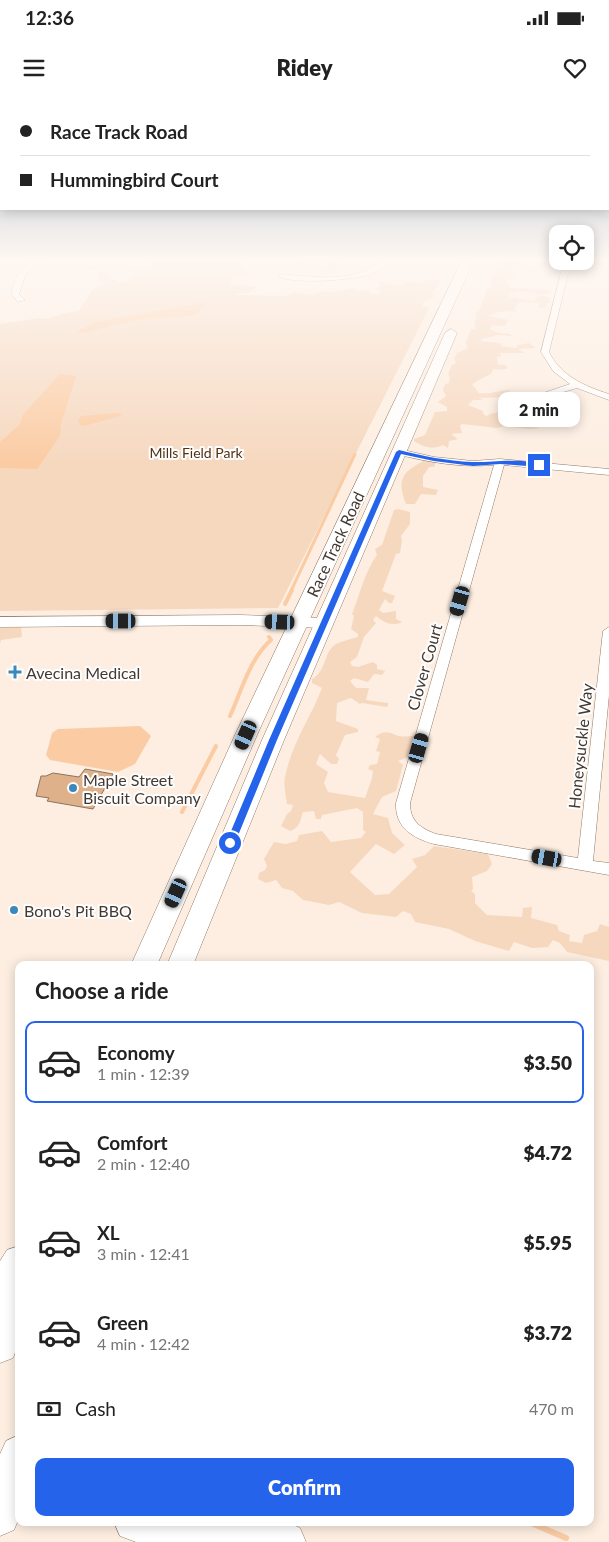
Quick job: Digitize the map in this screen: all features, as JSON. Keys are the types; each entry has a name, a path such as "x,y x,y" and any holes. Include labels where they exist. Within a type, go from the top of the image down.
{"main road":[{"name":"Race Track Road","path":"182,961 273,740 312,623 439,327"},
{"name":"Race Track Road","path":"146,961 246,735 312,623 399,452 453,327"},
{"path":"170,906 202,912"},
{"path":"0,1292 15,1268"},
{"path":"0,1345 15,1298"},
{"path":"5,1509 15,1470"},
{"path":"185,1526 286,1542"}],"street":[{"path":"551,327 545,352 557,371 578,385 609,397"},
{"path":"536,397 578,385"},
{"path":"399,452 434,460 473,464 500,462 609,472"},
{"name":"Clover Court","path":"500,462 403,803 403,816 414,831 434,839 609,869"},
{"path":"0,622 240,620 312,623"},
{"name":"Honeysuckle Way","path":"585,865 607,676 609,631"}],"green space":[{"name":"Mills Field Park","path":"0,327 419,327 278,608 0,611"},
{"path":"475,327 491,327 490,329 498,333 510,334 512,336 498,335 482,339 481,341 501,343 501,346 516,348 518,345 529,343 535,348 518,349 525,353 500,353 501,356 497,357 498,364 505,365 508,368 502,370 493,369 492,373 472,384 479,393 510,390 509,397 479,398 483,400 473,400 468,405 483,411 483,414 487,416 498,413 509,414 531,422 530,425 540,428 528,429 504,426 497,428 462,424 460,426 462,433 451,434 458,439 449,441 448,448 443,445 432,448 421,445 414,441 414,439 425,435 435,412 447,411 447,407 438,402 446,396 443,390 445,384 449,383 450,377 448,374 452,365 456,363 454,359 457,353 468,348 466,343 471,329 476,329"},
{"path":"425,460 436,462 434,467 429,467 423,476 423,487 438,490 436,495 421,494 415,504 406,504 402,488 404,477 411,468"},
{"path":"394,510 410,512 410,524 401,536 400,553 396,554 382,591 395,596 392,603 385,599 379,610 383,613 396,611 396,619 402,622 388,623 376,616 373,620 376,623 364,637 357,657 350,662 352,666 358,667 373,662 377,665 377,669 385,671 382,675 374,674 368,682 354,678 350,681 356,688 369,688 366,700 388,703 388,705 387,707 360,704 351,698 337,703 336,721 358,729 358,732 345,735 336,755 339,759 337,764 331,764 320,754 316,764 328,772 324,783 328,792 365,798 373,771 368,769 370,765 377,764 380,752 376,751 380,739 375,737 386,732 400,736 414,736 408,757 398,761 403,765 396,791 382,797 373,814 388,818 392,833 405,845 394,854 376,844 350,872 375,895 389,894 417,867 412,859 425,855 434,846 488,854 492,864 487,871 472,877 473,889 471,891 475,894 475,903 487,915 522,917 523,908 532,907 531,918 557,925 559,931 570,935 569,941 582,943 584,935 597,931 600,924 609,927 609,961 567,952 560,943 553,940 548,947 532,948 514,942 509,951 475,941 449,929 415,922 411,914 403,911 396,917 362,913 339,902 329,905 303,900 293,891 282,888 276,880 266,883 258,879 259,873 265,870 267,866 264,859 274,842 286,844 297,841 299,835 322,831 331,842 361,838 366,832 363,830 363,812 357,808 322,815 321,819 316,819 314,811 303,812 299,824 293,830 290,831 281,826 293,805 287,804 284,780 296,742 322,688 312,683 312,679 317,676 332,647 338,643 358,637 358,634 351,629 354,616 352,614 366,575 377,555 375,549 382,545"},
{"path":"21,627 22,637 1,640 0,644 0,628"}],"shaded area":[{"path":"84,327 107,327 84,333 76,332"},
{"path":"60,374 76,376 61,424 60,436 37,469 0,468 0,442 20,424 22,416"},
{"path":"116,413 123,415 85,426 80,425 78,421 81,416"},
{"path":"140,726 151,736 135,764 118,772 50,760 46,755 52,733 58,729"}],"building":[{"name":"Maple Street Biscuit Company","path":"85,769 113,774 93,809 47,801 49,798 36,796 41,776 53,773 79,777"}],"waterway":[{"path":"291,591 355,454"},
{"path":"285,604 292,590"},
{"path":"230,716 257,656 271,640 269,637"},
{"path":"182,812 216,746"},
{"path":"538,1526 566,1538"}],"place":[{"name":"Avecina Medical","path":"15,672"},
{"name":"Maple Street Biscuit Company","path":"73,788"},
{"name":"Bono's Pit BBQ","path":"14,910"}],"route":[{"path":"230,843 399,452 434,460 473,464 500,462 539,465"}]}
